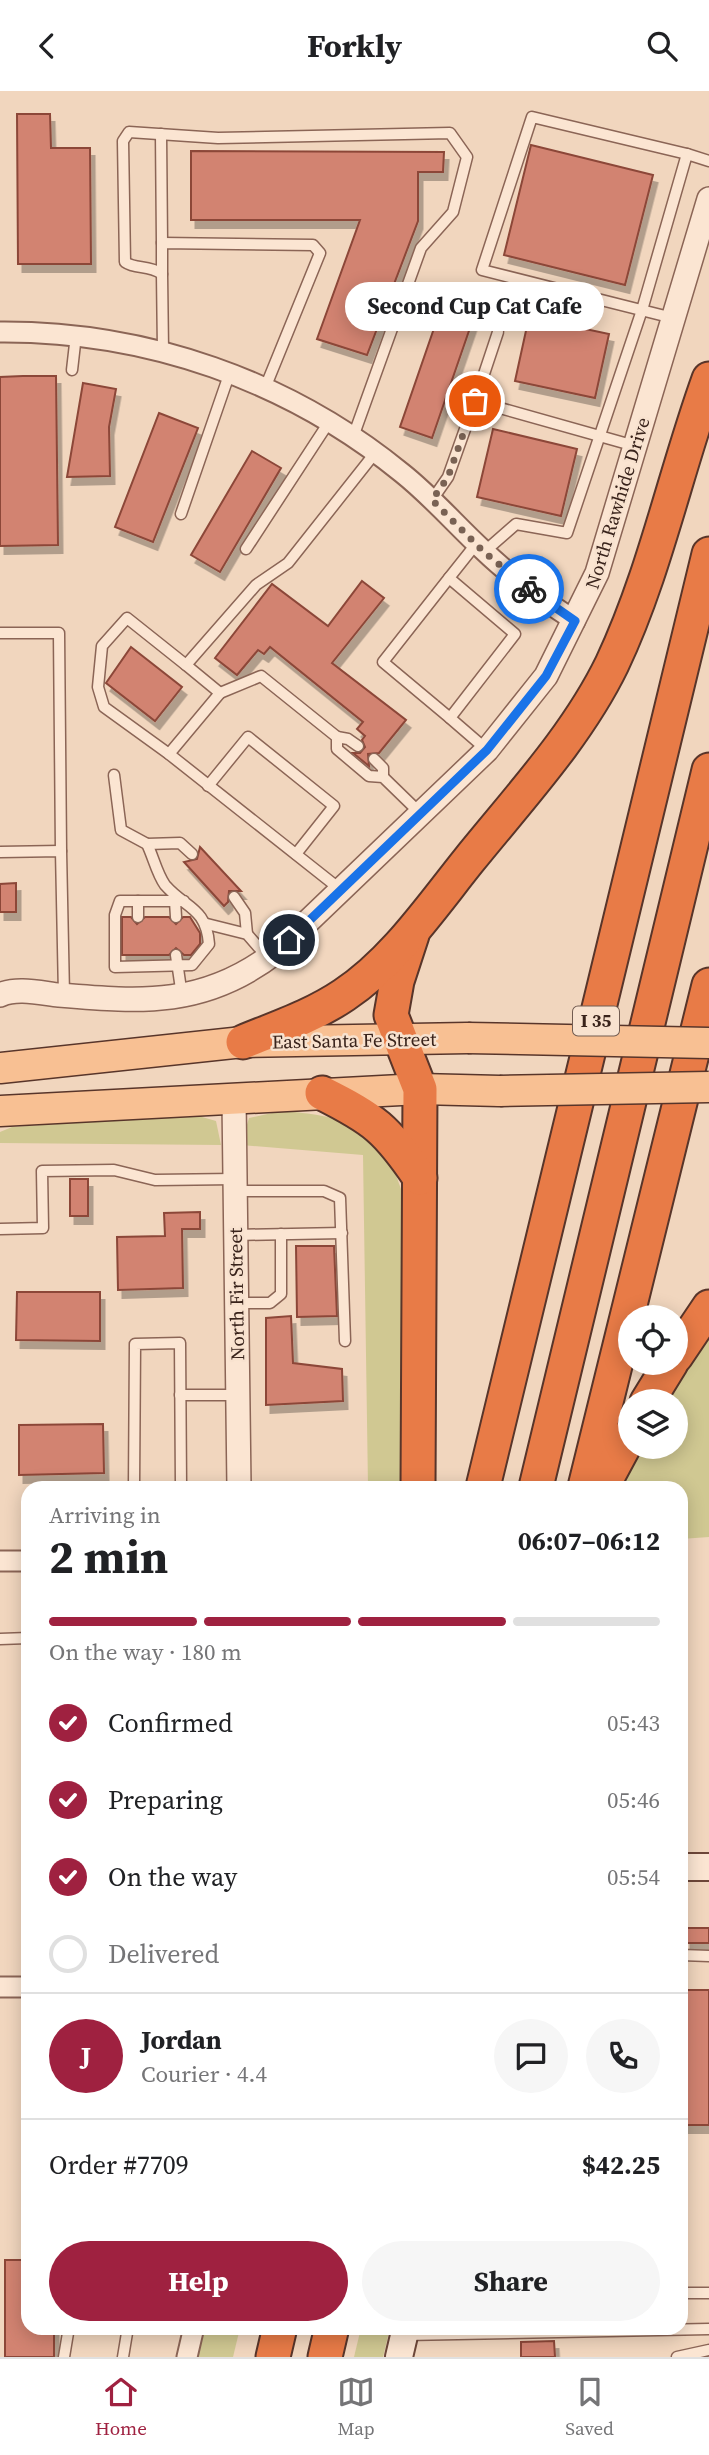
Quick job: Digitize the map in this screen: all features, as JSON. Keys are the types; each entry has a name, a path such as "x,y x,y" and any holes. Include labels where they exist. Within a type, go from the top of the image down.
{"highway":[{"path":"243,1042 323,1008 345,995 415,927 559,746 611,665 634,610 709,379"},
{"name":"I 35","path":"484,1481 709,554"},
{"name":"I 35","path":"537,1481 709,770"},
{"path":"415,927 393,999 391,1015 420,1089 418,1481"},
{"path":"586,1481 709,985"},
{"path":"322,1093 377,1123 396,1142 420,1178"},
{"path":"688,1338 709,1307"},
{"path":"606,1481 618,1458"},
{"path":"273,2357 278,2335"},
{"path":"325,2357 330,2335"}],"main road":[{"name":"East Santa Fe Street","path":"0,1068 243,1042 398,1037 709,1043"},
{"path":"0,1101 9,1093 30,1083 65,1080 99,1059"},
{"path":"0,1111 420,1089 500,1091 709,1087"},
{"path":"688,1867 709,1867"}],"street":[{"name":"North Rawhide Drive","path":"0,995 7,992 139,1001 183,997 237,978 268,958 487,750 546,676 597,573 709,199"},
{"path":"0,332 76,335 163,351 230,372 265,388 353,437 432,500 480,548 523,585 575,621"},
{"name":"North Fir Street","path":"234,1100 239,1481"},
{"path":"0,1561 21,1561"},
{"path":"0,1987 21,1987"},
{"path":"187,2357 192,2335"}],"lane":[{"path":"673,318 482,269 532,117 709,161"},
{"path":"162,274 151,266 131,266 125,262 123,141 129,132 218,138 450,133 467,157 453,212 421,248 353,437"},
{"path":"161,134 163,351"},
{"path":"487,750 383,662 449,578 480,548 516,524 568,533 642,310 687,155"},
{"path":"162,243 313,245 320,253 265,388"},
{"path":"432,500 448,477 498,332"},
{"path":"72,370 76,335"},
{"path":"181,514 230,372"},
{"path":"475,401 635,446"},
{"path":"246,549 329,422"},
{"path":"186,665 256,585 288,563 374,453"},
{"path":"449,578 515,634 450,718"},
{"path":"220,692 127,618 102,646 98,687 104,708 169,754 341,890"},
{"path":"0,633 59,633 64,995"},
{"path":"169,754 220,692 261,676 337,737 348,739 358,746"},
{"path":"208,786 248,737 334,806 296,855"},
{"path":"337,737 337,749 369,776 383,778 420,813"},
{"path":"374,759 383,768 383,778"},
{"path":"114,775 121,830 147,844 180,843 192,855"},
{"path":"147,844 164,883 180,901 208,924 247,934 268,958"},
{"path":"0,852 61,851"},
{"path":"234,897 245,913 247,934"},
{"path":"180,901 120,901 115,915 115,967 138,967 176,960 192,965 209,944 208,924"},
{"path":"138,901 138,917"},
{"path":"176,917 180,901"},
{"path":"138,967 139,955"},
{"path":"176,960 183,997"},
{"path":"0,1229 43,1228 42,1171 114,1170 155,1180 324,1191 340,1198 345,1341"},
{"path":"235,1235 342,1233"},
{"path":"237,1303 270,1303 281,1294 281,1234"},
{"path":"134,1481 135,1344 180,1343 181,1481"},
{"path":"180,1395 238,1395"},
{"path":"0,1639 21,1638"},
{"path":"688,1955 709,1955"},
{"path":"688,2293 709,2293"},
{"path":"688,2330 709,2329"},
{"path":"64,2357 68,2335"},
{"path":"122,2357 126,2335"},
{"path":"403,2340 542,2335"},
{"path":"677,2357 709,2350"}],"shaded area":[{"path":"281,1111 340,1121 371,1137 393,1167 401,1189 403,1481 368,1481 363,1155 241,1145 249,1118"},
{"path":"195,1115 216,1121 221,1145 0,1143 0,1132 12,1127"},
{"path":"709,1328 709,1537 688,1538 688,1481 615,1481 627,1459 688,1459 688,1389 668,1389 677,1375 688,1375 688,1359"},
{"path":"203,2335 238,2335 233,2357 198,2357"},
{"path":"359,2335 388,2335 383,2357 354,2357"}],"building":[{"path":"17,114 50,114 51,148 90,148 91,264 18,264"},
{"path":"531,145 653,175 625,285 504,255"},
{"path":"191,151 444,152 443,172 418,172 418,221 367,355 317,339 360,220 191,220"},
{"path":"440,311 472,322 432,438 400,427"},
{"path":"529,317 609,334 595,398 515,381"},
{"path":"56,376 58,545 0,546 0,377"},
{"path":"83,383 116,389 109,427 110,476 67,477"},
{"path":"159,413 198,428 153,542 115,527"},
{"path":"493,429 577,449 561,516 477,497"},
{"path":"252,451 281,468 220,572 191,555"},
{"path":"362,581 384,598 332,663 406,720 379,753 368,754 369,766 353,753 360,753 365,747 362,740 365,736 357,729 363,722 270,647 264,654 258,650 237,675 215,658 272,584 328,626"},
{"path":"131,647 182,687 155,721 106,683"},
{"path":"200,847 241,891 229,891 228,902 224,906 184,862 197,859"},
{"path":"16,883 16,912 0,912 0,884"},
{"path":"122,917 131,917 137,924 145,917 169,917 176,924 183,917 190,917 200,933 200,944 191,955 184,955 176,948 169,955 122,955"},
{"path":"70,1179 88,1179 88,1216 70,1216"},
{"path":"200,1212 200,1229 182,1229 183,1288 118,1290 117,1237 165,1236 164,1213"},
{"path":"296,1246 334,1246 337,1316 297,1317"},
{"path":"17,1292 100,1292 100,1341 16,1340"},
{"path":"291,1316 293,1363 342,1369 343,1401 266,1405 266,1318"},
{"path":"103,1424 104,1473 19,1475 19,1425"},
{"path":"688,1928 709,1928 709,1943 688,1943"},
{"path":"688,1990 709,1990 709,2125 688,2125"},
{"path":"5,2260 21,2260 21,2335 54,2335 54,2357 5,2357"},
{"path":"554,2341 555,2357 521,2357 521,2342"}],"way so far":[{"path":"475,401 448,477 432,500 484,552 529,589"}],"place":[{"name":"Second Cup Cat Cafe","path":"475,401"}],"route":[{"path":"289,940 487,750 546,676 575,621 529,589"}]}
